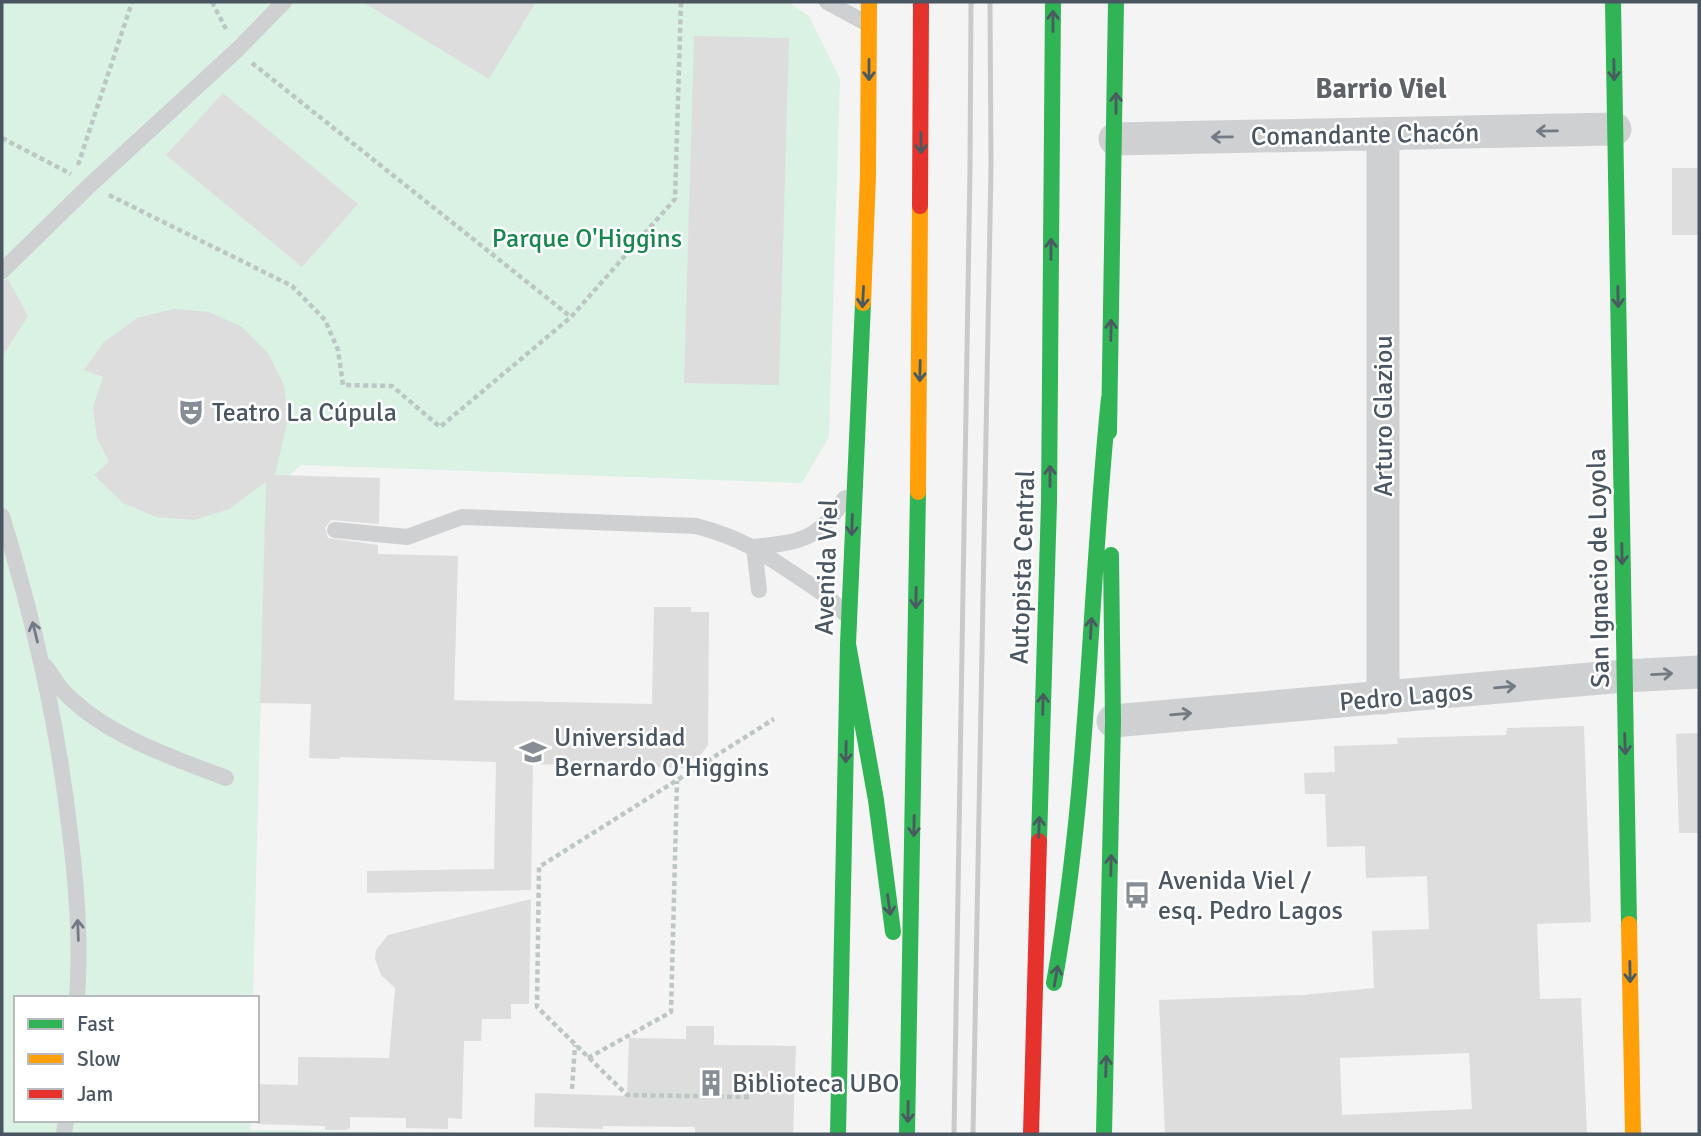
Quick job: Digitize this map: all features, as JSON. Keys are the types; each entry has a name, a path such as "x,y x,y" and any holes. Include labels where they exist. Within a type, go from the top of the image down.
{"main road":[{"name":"Avenida Viel","path":"838,1134 848,644 868,176 869,2"},
{"path":"907,1134 919,412 921,2"},
{"name":"Autopista Central","path":"1031,1134 1049,502 1053,2"},
{"path":"1104,1134 1113,721 1109,398 1116,2"},
{"name":"San Ignacio de Loyola","path":"1613,2 1633,1134"},
{"path":"1032,1091 1051,1001 1073,860 1097,508 1109,398"},
{"path":"848,644 876,800 909,1041"}],"street":[{"name":"Comandante Chacón","path":"1115,139 1615,129"},
{"name":"Arturo Glaziou","path":"1383,134 1383,698"},
{"name":"Pedro Lagos","path":"1113,721 1624,676 1699,672"}],"lane":[{"path":"2,271 90,185 237,50 284,2"},
{"path":"827,2 869,25"},
{"path":"754,547 800,541 815,533 834,514 854,476"},
{"path":"2,516 41,659 64,782 77,892 79,972 76,996"},
{"path":"335,530 407,537 462,517 696,526 730,535 754,547 813,585 833,601 849,619"},
{"path":"754,547 759,590"},
{"path":"41,659 64,692 89,714 146,745 226,778"}],"path":[{"path":"2,138 75,176 132,2"},
{"path":"212,2 237,50 571,317"},
{"path":"90,185 292,286 325,320 338,350 343,385 392,386 440,427 571,317 675,199 681,2"},
{"path":"749,1097 627,1095 537,1007 539,867 774,719"},
{"path":"588,1058 671,1012 677,780"},
{"path":"572,1089 575,1044"}],"green space":[{"name":"Parque O'Higgins","path":"2,2 788,2 809,16 840,79 829,437 802,483 301,465 266,496 253,996 14,996 14,1122 250,1122 251,1130 565,1134 2,1134"}],"building":[{"path":"363,2 536,2 489,79"},
{"path":"694,36 789,38 779,385 684,383"},
{"path":"223,93 358,204 302,267 166,155"},
{"path":"1672,168 1699,168 1699,235 1672,235"},
{"path":"8,279 28,316 2,357 2,281"},
{"path":"173,309 209,312 242,327 268,353 284,385 288,418 275,475 380,478 379,524 331,520 325,528 328,538 378,545 378,554 458,556 454,700 652,704 654,607 691,607 691,612 709,612 708,745 700,756 689,761 689,768 533,764 531,890 367,893 367,871 494,869 496,762 309,758 311,704 260,703 266,482 229,509 194,520 156,517 123,503 94,475 109,462 97,438 93,407 103,377 84,370 104,342 137,318"},
{"path":"1584,726 1591,922 1537,924 1540,999 1581,998 1587,1133 1165,1134 1159,1000 1302,995 1374,988 1372,931 1429,929 1427,876 1366,878 1365,846 1327,847 1325,794 1305,794 1304,773 1335,772 1334,746 1398,744 1397,738 1506,735 1507,728","holes":["1469,1053 1472,1109 1342,1115 1340,1058"]},
{"path":"1699,733 1699,833 1679,833 1676,734"},
{"path":"531,899 529,1004 511,1004 511,1019 482,1019 481,1041 464,1041 462,1119 448,1118 448,1129 406,1128 406,1118 350,1117 350,1128 346,1130 325,1130 325,1126 257,1124 259,1084 298,1085 298,1057 389,1058 395,988 381,975 375,959 376,950 388,935"},
{"path":"686,1026 714,1026 714,1045 796,1046 793,1134 695,1133 695,1127 534,1127 535,1093 627,1096 629,1038 686,1039"}],"railway":[{"path":"954,1134 971,2"},
{"path":"973,1134 991,167 990,2"}],"traffic: fast":[{"path":"1039,841 1049,502 1053,2"},
{"path":"1109,432 1116,2"},
{"path":"1613,2 1629,924"},
{"path":"838,1134 848,644 863,303"},
{"path":"1054,983 1066,910 1082,765 1109,398"},
{"path":"907,1134 918,492"},
{"path":"1104,1134 1113,721 1111,555"},
{"path":"848,644 876,800 893,932"}],"traffic: slow":[{"path":"863,303 868,176 869,2"},
{"path":"918,492 920,206"},
{"path":"1629,924 1633,1134"}],"traffic: jam":[{"path":"920,206 921,2"},
{"path":"1031,1134 1039,841"}],"place":[{"name":"Teatro La Cúpula","path":"191,412"},
{"name":"Universidad Bernardo O'Higgins","path":"533,752"},
{"name":"Avenida Viel / esq. Pedro Lagos","path":"1137,895"},
{"name":"Biblioteca UBO","path":"711,1083"}],"district":[{"name":"Barrio Viel","path":"1381,88"}]}
